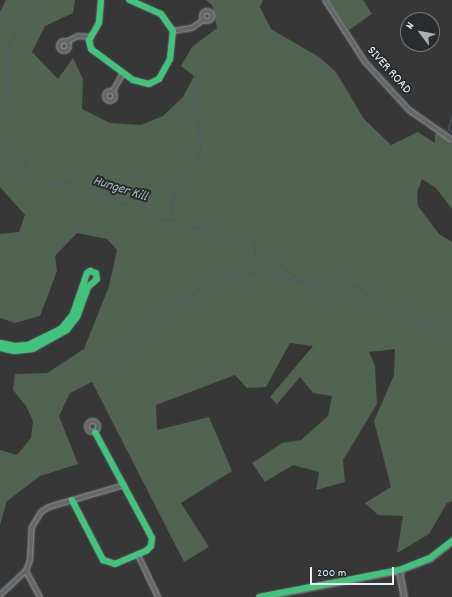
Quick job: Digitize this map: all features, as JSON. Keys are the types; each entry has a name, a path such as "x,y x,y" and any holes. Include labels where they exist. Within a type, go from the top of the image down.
{"main road":[{"path":"259,597 398,570 430,558 452,542"},
{"path":"398,570 404,597"}],"street":[{"path":"101,0 99,23 90,37 92,51 108,60 123,73 144,84 156,81 170,59 172,31 161,14 129,0"},
{"name":"SIVER ROAD","path":"325,0 365,62 409,110 452,140"},
{"path":"172,31 192,28 203,20"},
{"path":"68,41 78,36 90,37"},
{"path":"113,90 123,73"},
{"path":"0,348 14,348 33,344 52,337 76,312 88,287 97,279 92,271 86,274 76,312"},
{"path":"0,342 14,348"},
{"path":"72,500 103,560 115,564 138,555 151,546 151,537 95,432"},
{"path":"0,595 26,571 30,560 32,527 35,519 44,509 124,485"},
{"path":"138,555 158,597"},
{"path":"26,571 40,597"}],"green space":[{"path":"6,0 75,0 73,13 45,26 32,52 58,79 73,58 83,79 82,109 110,123 141,125 163,116 183,97 194,76 181,66 192,47 217,28 212,5 206,0 263,0 260,7 271,29 319,57 336,72 364,119 391,145 418,132 435,143 435,134 438,133 452,144 452,209 436,188 422,179 417,193 418,206 439,234 452,242 452,501 447,503 429,534 397,553 403,516 378,515 365,503 391,487 374,421 394,375 395,349 369,352 375,366 377,404 343,460 345,482 316,490 319,472 293,465 265,482 252,463 282,443 301,440 328,416 332,396 313,393 300,377 277,404 270,397 313,346 290,343 266,387 247,388 235,375 156,405 157,430 209,417 232,471 181,503 209,547 184,562 92,382 70,393 59,416 78,464 40,476 7,501 0,525 0,450 17,455 31,438 33,421 26,406 13,390 15,374 47,373 84,349 109,286 117,250 107,239 77,233 55,256 57,271 40,316 15,323 0,318 0,234 19,232 25,215 0,187 0,12"},
{"path":"329,0 363,0 372,14 349,30"}],"waterway":[{"path":"0,107 8,94 8,45 24,19 40,9 46,9 56,0"},
{"path":"173,218 170,207 173,197 200,153 199,130 194,106 194,76 210,53"},
{"path":"452,115 448,128 452,133"},
{"name":"Hunger Kill","path":"0,149 2,147 10,156 25,163 23,166 54,185 71,182 79,188 96,189 122,203 147,207 162,220 173,219 197,228 212,222 227,244 245,233 254,242 256,260 265,263 277,263 299,280 321,288 359,287 371,297 391,300 415,322 438,324 443,331 452,331"},
{"path":"90,374 134,344 157,316 186,300 212,279 236,271 253,273 264,267 289,279 299,280"}],"cycle path":[{"path":"101,0 99,23 89,40 91,49 133,80 149,84 159,79 170,59 173,31 161,14 129,0"},
{"path":"0,343 15,346 28,345 61,329 73,314 87,273 90,271 96,273 97,279 88,287 77,317 67,330 33,349 14,351 0,348"},
{"path":"72,500 103,560 115,564 146,551 151,546 152,538 95,432"},
{"path":"259,597 399,570 430,558 452,541"}]}
